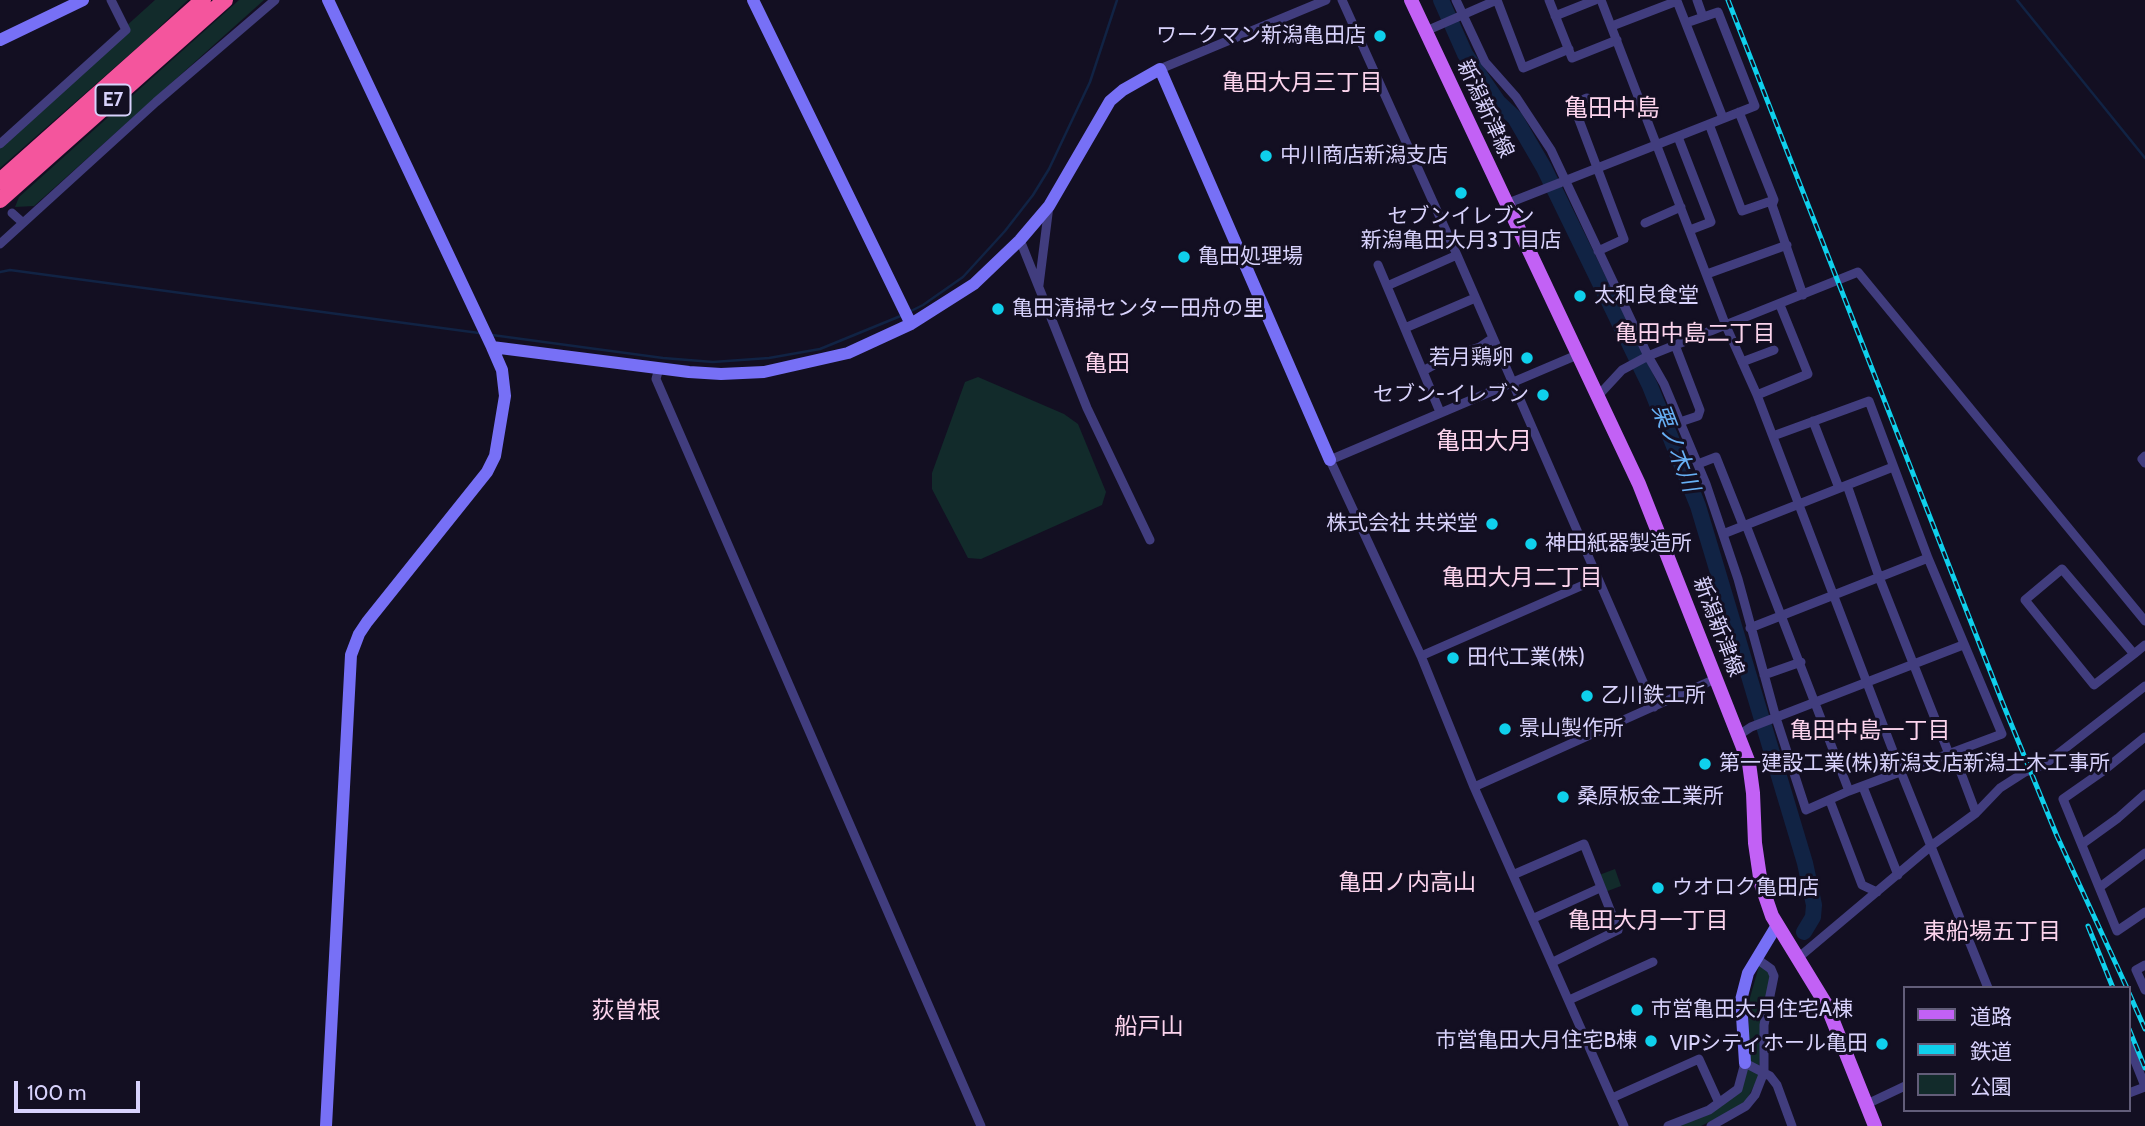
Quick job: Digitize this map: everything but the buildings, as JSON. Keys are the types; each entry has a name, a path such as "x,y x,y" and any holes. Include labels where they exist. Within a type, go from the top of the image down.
{"highway":[{"name":"E7","path":"0,181 203,0"},
{"name":"E7","path":"0,200 225,0"}],"main road":[{"name":"新潟新津線","path":"1411,0 1639,484 1715,679 1745,731 1754,793 1755,843 1761,884 1777,925 1827,1006 1875,1126"}],"street":[{"path":"0,40 83,0"},
{"path":"0,144 126,30 111,0"},
{"path":"0,244 275,0"},
{"path":"326,1126 351,655 367,622 481,482 492,463 498,444 505,396 502,370 491,343 328,0"},
{"path":"754,0 910,322"},
{"path":"491,343 659,368 721,374 764,372 848,353 910,322 974,284 1020,240 1049,206 1110,101 1123,90 1160,69 1326,0"},
{"path":"1342,0 1457,255 1654,707"},
{"path":"1456,0 1485,62 1534,122 1551,150 1648,356 1664,384 1698,464 1723,534 1764,675 1772,719 1806,810 1849,791 2002,734 1928,558 1869,401 1773,436"},
{"path":"1426,31 1497,0 1523,68 1569,49"},
{"path":"1549,0 1572,58 1617,40"},
{"path":"1555,16 1595,0"},
{"path":"1601,0 1726,326 1773,436 1900,772 1988,986"},
{"path":"1697,0 1703,17"},
{"path":"1612,26 1663,3 1677,1 1723,118"},
{"path":"1506,204 1755,106 1718,12 1686,23"},
{"path":"1160,69 1330,460 1421,656 1474,787 1624,1126"},
{"path":"1587,98 1573,104 1624,239 1598,251"},
{"path":"1739,112 1774,200 1772,205 1803,295"},
{"path":"1709,124 1742,211 1774,200"},
{"path":"1678,136 1711,222 1690,230"},
{"path":"1039,287 1049,206"},
{"path":"1645,223 1681,207"},
{"path":"12,213 22,222"},
{"path":"1020,240 1087,408 1150,540"},
{"path":"1707,274 1787,245"},
{"path":"1387,286 1457,255"},
{"path":"1378,265 1440,412"},
{"path":"1597,397 1622,370 1648,356 1858,272 2145,621"},
{"path":"1405,328 1475,298"},
{"path":"1757,396 1808,374 1780,305"},
{"path":"1423,371 1448,357 1480,347 1493,338"},
{"path":"1675,345 1700,410 1698,416 1680,422"},
{"path":"1742,362 1774,350"},
{"path":"1330,460 1577,355"},
{"path":"659,368 656,379 981,1126"},
{"path":"1814,421 1949,754"},
{"path":"2145,456 2141,459 2145,463"},
{"path":"1698,464 1716,457 1801,662 1849,791"},
{"path":"1723,534 1893,467"},
{"path":"1750,628 1928,558"},
{"path":"2134,654 2062,569 2025,600 2094,685 2134,654 2145,645"},
{"path":"1421,656 1597,579"},
{"path":"1745,731 1963,645"},
{"path":"1764,675 1801,662"},
{"path":"1474,787 1715,679"},
{"path":"1798,958 1931,846 1976,813 2000,788 2025,772 2045,764 2145,686"},
{"path":"2145,737 2063,799 2117,930 2145,912"},
{"path":"1961,773 1976,813"},
{"path":"1863,786 1898,875"},
{"path":"2082,844 2145,794"},
{"path":"1830,801 1862,885 1877,892"},
{"path":"1514,874 1584,844 1618,930 1553,962"},
{"path":"2100,887 2145,853"},
{"path":"1534,918 1600,888"},
{"path":"1668,1126 1709,1110 1738,1089 1745,1063 1741,1000 1748,973 1777,925"},
{"path":"1711,1126 1746,1106 1755,1095 1764,1073 1764,1025 1774,976 1771,969 1757,959"},
{"path":"1569,1000 1653,962"},
{"path":"2145,965 2136,970 2145,990"},
{"path":"2131,1051 2145,1087"},
{"path":"1612,1098 1699,1059 1719,1102"},
{"path":"1745,1063 1770,1076 1777,1085 1792,1126"},
{"path":"1867,1104 1904,1086"}],"green space":[{"path":"155,0 188,0 0,168 0,140"},
{"path":"239,0 264,0 34,206 15,207 19,197"},
{"path":"978,377 1064,414 1078,424 1106,492 1102,505 981,559 968,558 932,489 932,473 965,382"},
{"path":"1615,869 1621,886 1605,892 1599,875"},
{"path":"1759,966 1768,970 1771,979 1761,1025 1759,1076 1744,1105 1701,1126 1676,1126 1740,1090 1748,1058 1749,1001"}],"waterway":[{"path":"909,312 963,277 1033,195 1049,169 1090,82 1117,0"},
{"name":"栗ノ木川","path":"1441,0 1465,54 1498,102 1515,118 1544,168 1650,386 1698,506 1805,863 1814,905 1813,917 1804,932"},
{"path":"2017,0 2145,158"},
{"path":"0,272 10,270 479,333"},
{"path":"492,335 713,362 769,358 820,349 903,315"}],"railway":[{"path":"1728,0 2003,704 2057,836 2126,986"},
{"path":"2088,926 2112,986"},
{"path":"2131,998 2145,1029"},
{"path":"2131,1034 2145,1068"}],"place":[{"name":"ワークマン新潟亀田店","path":"1380,36"},
{"name":"中川商店新潟支店","path":"1266,156"},
{"name":"セブンイレブン 新潟亀田大月3丁目店","path":"1461,193"},
{"name":"亀田処理場","path":"1184,257"},
{"name":"太和良食堂","path":"1580,296"},
{"name":"亀田清掃センター田舟の里","path":"998,309"},
{"name":"若月鶏卵","path":"1527,358"},
{"name":"セブン-イレブン","path":"1543,395"},
{"name":"株式会社 共栄堂","path":"1492,524"},
{"name":"神田紙器製造所","path":"1531,544"},
{"name":"田代工業(株)","path":"1453,658"},
{"name":"乙川鉄工所","path":"1587,696"},
{"name":"景山製作所","path":"1505,729"},
{"name":"第一建設工業(株)新潟支店新潟土木工事所","path":"1705,764"},
{"name":"桑原板金工業所","path":"1563,797"},
{"name":"ウオロク亀田店","path":"1658,888"},
{"name":"市営亀田大月住宅A棟","path":"1637,1010"},
{"name":"市営亀田大月住宅B棟","path":"1651,1041"},
{"name":"VIPシティホール亀田","path":"1882,1044"}],"district":[{"name":"亀田大月三丁目","path":"1302,83"},
{"name":"亀田中島","path":"1612,109"},
{"name":"亀田中島二丁目","path":"1695,334"},
{"name":"亀田","path":"1107,364"},
{"name":"亀田大月","path":"1484,442"},
{"name":"亀田大月二丁目","path":"1522,578"},
{"name":"亀田中島一丁目","path":"1870,731"},
{"name":"亀田ノ内高山","path":"1407,883"},
{"name":"亀田大月一丁目","path":"1648,921"},
{"name":"東船場五丁目","path":"1992,932"},
{"name":"荻曽根","path":"626,1011"},
{"name":"船戸山","path":"1149,1027"}]}
